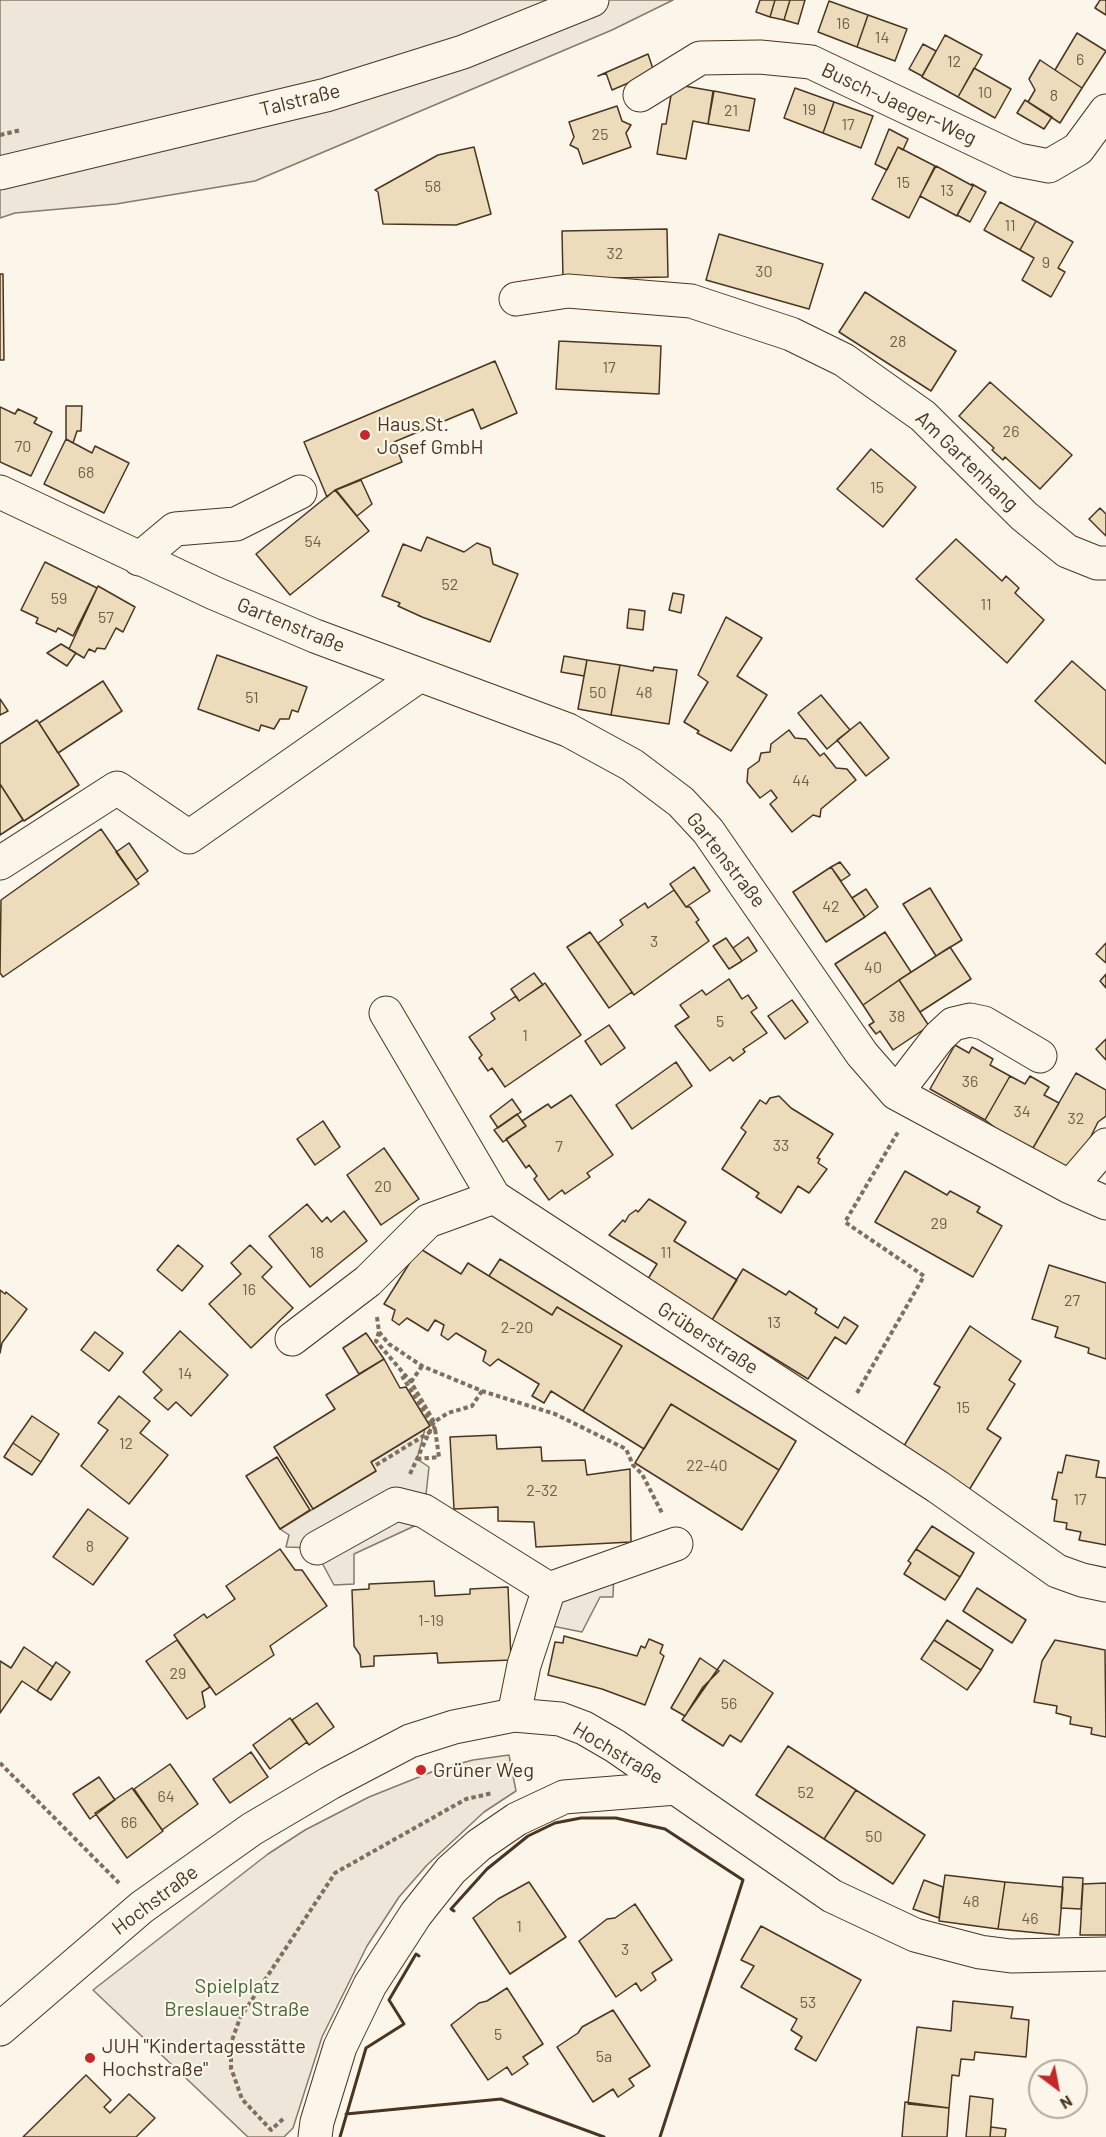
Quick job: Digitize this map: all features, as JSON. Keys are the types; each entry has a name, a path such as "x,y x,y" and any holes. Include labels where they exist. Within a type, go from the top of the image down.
{"street":[{"name":"Talstraße","path":"0,173 326,95 463,52 592,0"},
{"name":"Busch-Jaeger-Weg","path":"640,95 700,58 760,57 812,62 1018,160 1049,166 1078,149 1106,111"},
{"name":"Am Gartenhang","path":"516,299 568,291 690,301 791,334 844,360 923,416 1024,516 1067,552 1097,563 1106,563"},
{"name":"Gartenstraße","path":"0,492 139,558 315,636 568,730 632,765 681,802 708,831 739,872 862,1054 905,1099 1070,1187 1106,1203"},
{"path":"139,558 175,529 236,524 300,492"},
{"path":"0,863 117,788 189,837 420,675"},
{"name":"Grüberstraße","path":"386,1013 494,1197 840,1422 1057,1570 1082,1580 1106,1585"},
{"path":"905,1099 939,1037 953,1024 970,1020 984,1023 1040,1056"},
{"path":"1070,1187 1106,1145"},
{"path":"292,1339 368,1281 428,1221 494,1197"},
{"path":"317,1548 396,1504 424,1511 549,1588"},
{"path":"549,1588 676,1544"},
{"path":"514,1715 524,1665 549,1588"},
{"name":"Hochstraße","path":"0,2029 142,1907 252,1829 330,1783 410,1741 444,1730 514,1715 560,1719 584,1728 676,1788 832,1896 915,1935 980,1952 1011,1956 1106,1954"},
{"path":"315,2137 316,2122 340,2047 369,1985 416,1914 451,1870 479,1845 517,1819 564,1797 676,1788"}],"path":[{"path":"840,1422 924,1276 845,1221 905,1099"},
{"path":"368,1281 379,1332 388,1344 422,1366 482,1391 555,1414 626,1449 633,1465 642,1474 676,1544"},
{"path":"379,1332 376,1341 411,1382 434,1422"},
{"path":"411,1382 422,1366"},
{"path":"402,1376 435,1429 438,1457 417,1459 434,1422 448,1413 472,1406 482,1391"},
{"path":"376,1465 435,1429"},
{"path":"0,1763 51,1811 142,1907"},
{"path":"291,2112 271,2130 242,2099 231,2068 231,2043 246,2008 335,1874 400,1834 466,1799 489,1792 499,1793"}],"green space":[{"path":"0,0 673,0 612,30 255,181 116,204 15,213 0,218"},
{"name":"Spielplatz Breslauer Straße","path":"509,1755 516,1791 484,1812 427,1865 399,1897 367,1946 322,2037 293,2128 284,2137 248,2137 93,1990 268,1854 305,1830 369,1797 439,1769 473,1760"}],"shaded area":[{"path":"425,1429 417,1459 429,1467 423,1522 354,1554 354,1584 334,1585 314,1548 286,1547 289,1535 280,1529 376,1471 371,1462"},
{"path":"614,1571 613,1597 600,1597 582,1632 552,1626 564,1594"}],"building":[{"path":"760,0 775,0 770,17 756,12"},
{"path":"775,0 790,0 784,20 770,17"},
{"path":"790,0 805,0 798,24 784,20"},
{"path":"1100,0 1106,0 1106,15 1095,8"},
{"path":"829,1 868,15 857,47 818,32"},
{"path":"868,15 907,29 895,61 857,47"},
{"path":"1077,33 1106,51 1082,88 1055,70"},
{"path":"945,35 982,55 958,97 922,77"},
{"path":"923,44 936,51 922,76 909,69"},
{"path":"648,54 654,72 612,90 606,73 598,76"},
{"path":"1040,60 1082,88 1060,123 1028,102 1035,90 1029,79"},
{"path":"974,68 1011,89 995,118 958,97"},
{"path":"673,84 713,91 708,124 693,121 686,159 657,154 662,124 666,124"},
{"path":"795,88 834,102 823,133 784,118"},
{"path":"714,91 755,99 749,131 708,124"},
{"path":"1025,100 1052,117 1044,129 1017,113"},
{"path":"834,102 873,116 861,148 823,133"},
{"path":"617,106 622,121 631,125 626,133 631,147 583,164 578,149 570,145 574,137 569,122"},
{"path":"889,129 908,139 903,150 898,147 887,170 875,164"},
{"path":"474,147 491,214 456,225 383,224 378,192 375,190 438,155"},
{"path":"898,147 935,166 909,218 872,199"},
{"path":"936,166 973,186 957,216 920,196"},
{"path":"972,184 986,192 970,222 957,215"},
{"path":"1000,202 1036,221 1020,250 984,230"},
{"path":"1036,221 1073,242 1058,268 1065,272 1051,297 1022,280 1034,258 1020,250"},
{"path":"667,229 668,277 563,279 562,231"},
{"path":"719,234 823,264 809,309 706,280"},
{"path":"0,274 3,274 4,360 0,360"},
{"path":"865,292 956,351 931,391 839,332"},
{"path":"559,341 661,346 659,394 556,389"},
{"name":"Haus St. Josef GmbH","path":"495,361 517,413 481,429 473,409 394,442 402,462 335,490 327,497 304,442"},
{"path":"990,382 1072,455 1040,489 1005,457 1003,460 992,450 994,448 959,416"},
{"path":"66,406 82,406 81,431 77,431 73,443 66,439"},
{"path":"0,407 15,414 18,409 37,418 34,423 52,432 31,476 0,462"},
{"path":"66,439 92,453 95,446 129,463 104,513 44,484"},
{"path":"871,449 916,487 883,527 837,489"},
{"path":"361,480 372,504 357,516 336,490"},
{"name":"Haus St. Josef GmbH","path":"335,490 369,531 290,595 256,554"},
{"path":"1100,508 1106,514 1106,536 1089,519"},
{"path":"427,537 464,552 477,543 490,548 493,564 518,574 490,642 422,617 398,606 400,603 382,596 403,544 421,551"},
{"path":"956,539 1002,581 1006,576 1019,588 1015,593 1044,620 1007,663 916,579"},
{"path":"45,562 97,588 73,636 58,628 56,632 36,623 38,618 21,610"},
{"path":"98,586 135,607 123,632 116,628 105,649 97,648 95,652 89,649 84,658 69,649"},
{"path":"673,593 684,595 681,613 669,610"},
{"path":"629,609 645,611 643,630 627,628"},
{"path":"726,617 762,638 737,676 767,695 731,751 697,733 699,731 684,722 708,682 698,675"},
{"path":"61,644 76,653 67,666 47,653"},
{"path":"217,655 307,687 298,712 292,710 289,719 280,719 274,729 261,725 259,731 198,709"},
{"path":"564,656 587,660 584,676 561,672"},
{"path":"587,660 620,665 611,715 578,709"},
{"path":"1072,661 1106,691 1106,764 1035,701"},
{"path":"620,665 653,671 654,667 677,670 669,724 611,715"},
{"path":"103,681 122,711 58,753 39,723"},
{"path":"821,695 850,730 827,749 798,713"},
{"path":"0,699 8,711 0,715"},
{"path":"37,720 79,785 24,821 0,784 0,744"},
{"path":"860,722 889,758 866,776 837,740"},
{"path":"789,730 795,738 806,739 820,756 824,753 836,768 847,769 856,780 821,809 820,817 813,815 792,832 770,804 777,798 771,790 760,798 747,782 748,769 759,761 761,753 770,752 771,744"},
{"path":"0,784 23,820 0,835"},
{"path":"101,829 139,884 3,977 0,973 1,900"},
{"path":"129,843 148,871 136,880 116,852"},
{"path":"840,862 850,875 841,881 831,867"},
{"path":"694,867 710,891 686,907 670,884"},
{"path":"831,867 865,917 826,942 793,892"},
{"path":"930,888 962,940 936,956 903,904"},
{"path":"866,889 878,907 865,917 852,898"},
{"path":"674,890 699,920 696,922 709,941 634,995 598,943 623,925 620,920 645,903 648,908"},
{"path":"590,932 632,992 609,1008 567,947"},
{"path":"885,932 911,972 863,1005 835,964"},
{"path":"748,937 757,951 742,961 733,948"},
{"path":"726,938 742,961 729,969 713,946"},
{"path":"1106,943 1106,963 1096,954"},
{"path":"950,947 971,979 920,1012 899,980"},
{"path":"534,973 543,985 519,1001 511,989"},
{"path":"1106,974 1106,988 1100,981"},
{"path":"729,979 742,999 748,995 757,1008 751,1012 767,1033 743,1049 745,1052 733,1061 730,1057 710,1071 675,1026 689,1017 680,1005 702,990 706,995"},
{"path":"899,980 929,1026 893,1050 880,1031 876,1034 869,1025 874,1022 863,1005"},
{"path":"545,983 581,1035 505,1087 492,1068 488,1071 479,1058 482,1055 469,1037 495,1019 491,1013 516,996 519,1001"},
{"path":"792,1000 808,1022 785,1039 768,1016"},
{"path":"609,1025 625,1048 601,1065 585,1041"},
{"path":"1106,1039 1106,1060 1096,1049"},
{"path":"955,1045 969,1053 972,1047 993,1059 990,1065 1010,1076 985,1120 930,1089"},
{"path":"676,1062 692,1086 632,1129 616,1105"},
{"path":"1076,1073 1106,1090 1106,1116 1098,1122 1077,1165 1067,1170 1032,1150"},
{"path":"1010,1076 1025,1084 1030,1076 1049,1087 1044,1095 1059,1103 1033,1148 1001,1132 985,1120"},
{"path":"571,1095 613,1155 587,1173 590,1177 565,1194 562,1190 549,1200 534,1179 537,1176 529,1165 526,1168 506,1139 526,1126 522,1121 548,1104 551,1108"},
{"path":"779,1096 791,1108 833,1134 817,1158 820,1159 818,1163 827,1169 809,1193 798,1186 781,1213 756,1197 759,1193 722,1169 746,1132 741,1128 760,1100 766,1104 770,1098"},
{"path":"512,1099 521,1112 498,1128 490,1116"},
{"path":"517,1114 526,1126 503,1142 494,1130"},
{"path":"323,1121 340,1147 315,1165 297,1139"},
{"path":"384,1148 419,1199 381,1225 347,1175"},
{"path":"905,1171 947,1195 950,1191 980,1207 977,1212 1002,1226 973,1277 875,1222"},
{"path":"649,1199 686,1222 674,1241 737,1280 707,1328 646,1282 657,1264 609,1235 623,1220 625,1222 629,1215 636,1210 638,1212"},
{"path":"307,1204 322,1222 327,1217 331,1222 344,1211 367,1241 310,1287 269,1236"},
{"path":"178,1245 203,1266 182,1291 157,1270"},
{"path":"250,1245 272,1267 262,1277 293,1308 251,1348 209,1304 241,1274 231,1263"},
{"path":"419,1248 461,1274 468,1263 552,1315 557,1307 622,1346 583,1411 551,1391 544,1403 532,1396 539,1384 498,1359 490,1366 483,1361 486,1351 456,1333 448,1340 441,1335 444,1325 435,1320 428,1331 407,1318 399,1325 392,1320 395,1310 384,1304"},
{"path":"500,1259 796,1441 779,1470 671,1404 644,1449 583,1411 622,1346 557,1307 552,1315 489,1276"},
{"path":"1049,1265 1106,1283 1106,1359 1088,1353 1089,1348 1055,1337 1058,1327 1032,1319"},
{"path":"743,1269 786,1295 789,1291 817,1309 815,1313 838,1328 844,1317 858,1326 846,1344 835,1337 808,1379 712,1320"},
{"path":"0,1290 5,1294 6,1292 27,1309 2,1343 0,1353"},
{"path":"970,1326 1021,1361 1009,1380 1015,1384 987,1429 1001,1438 969,1490 902,1449 940,1387 934,1384"},
{"path":"180,1331 228,1375 191,1416 176,1402 168,1410 154,1398 162,1390 143,1372"},
{"path":"95,1332 123,1353 109,1371 81,1350"},
{"path":"366,1333 384,1359 359,1374 343,1348"},
{"path":"384,1359 400,1388 406,1387 430,1426 371,1462 376,1471 313,1509 274,1447 335,1409 326,1395"},
{"path":"119,1396 150,1421 140,1433 168,1455 129,1504 81,1466 108,1430 98,1423"},
{"path":"671,1404 779,1470 742,1530 635,1463"},
{"path":"32,1416 59,1434 41,1462 13,1443"},
{"path":"496,1435 497,1449 541,1447 542,1461 585,1460 587,1475 630,1469 631,1542 536,1547 534,1522 498,1521 498,1507 454,1509 450,1437"},
{"path":"13,1443 41,1462 32,1475 4,1457"},
{"path":"1066,1455 1099,1461 1096,1477 1106,1478 1106,1545 1079,1540 1081,1532 1066,1529 1067,1523 1054,1521 1057,1500 1052,1499 1058,1472 1062,1473"},
{"path":"277,1457 310,1510 280,1529 246,1476"},
{"path":"88,1509 128,1538 93,1585 53,1557"},
{"path":"932,1526 974,1553 960,1577 916,1549"},
{"path":"280,1549 295,1570 302,1570 327,1606 270,1646 274,1655 216,1695 174,1635 204,1614 207,1618 235,1599 226,1586"},
{"path":"916,1549 960,1577 945,1600 904,1574 911,1563 908,1561"},
{"path":"434,1581 435,1596 470,1594 470,1589 508,1587 511,1660 438,1663 437,1653 374,1656 374,1666 361,1667 360,1655 354,1646 352,1590 369,1589 369,1584"},
{"path":"977,1588 1026,1620 1012,1643 963,1611"},
{"path":"947,1620 993,1650 981,1670 934,1640"},
{"path":"564,1636 637,1656 641,1646 645,1648 649,1639 663,1645 660,1653 664,1656 645,1705 602,1689 548,1675 555,1642 563,1643"},
{"path":"177,1640 210,1687 202,1692 205,1707 187,1719 146,1661"},
{"path":"934,1640 981,1670 967,1690 921,1659"},
{"path":"1055,1640 1105,1650 1106,1737 1091,1734 1092,1728 1070,1724 1071,1717 1056,1713 1057,1706 1034,1702 1042,1661"},
{"path":"24,1647 53,1667 37,1691 22,1681 0,1713 0,1661 11,1668"},
{"path":"700,1658 719,1671 703,1687 685,1716 671,1708"},
{"path":"724,1660 773,1693 741,1742 730,1735 723,1746 682,1720"},
{"path":"56,1662 70,1672 51,1700 37,1691"},
{"path":"317,1703 334,1727 309,1745 292,1720"},
{"path":"290,1718 307,1742 270,1769 253,1745"},
{"path":"788,1746 856,1790 824,1839 756,1795"},
{"path":"251,1752 268,1777 230,1803 213,1779"},
{"path":"170,1764 198,1804 162,1830 134,1789"},
{"path":"99,1777 115,1800 90,1819 73,1794"},
{"path":"132,1788 163,1831 127,1858 95,1813"},
{"path":"856,1790 925,1835 893,1884 824,1839"},
{"path":"945,1875 1005,1882 998,1929 939,1921"},
{"path":"1063,1877 1083,1878 1081,1909 1061,1908"},
{"path":"924,1880 943,1887 939,1918 913,1909"},
{"path":"529,1882 566,1937 510,1974 473,1918 498,1899"},
{"path":"1005,1882 1063,1887 1059,1935 998,1929"},
{"path":"1106,1883 1106,1935 1080,1935 1083,1884"},
{"path":"635,1904 672,1960 652,1973 656,1980 641,1991 636,1983 616,1997 579,1941 607,1919 615,1918"},
{"path":"761,1926 861,1980 816,2061 795,2049 802,2037 791,2030 797,2019 741,1987 754,1966 741,1960"},
{"path":"507,1988 543,2044 523,2057 528,2064 512,2075 507,2067 488,2080 451,2025 479,2003 487,2001"},
{"path":"953,2001 1013,2007 1011,2018 1029,2020 1026,2057 975,2052 974,2060 961,2059 959,2076 952,2075 949,2108 908,2104 917,2027 951,2031"},
{"path":"613,2010 650,2066 629,2079 634,2086 618,2097 613,2089 593,2102 557,2047 578,2033 582,2027"},
{"path":"86,2075 111,2100 104,2107 110,2113 129,2094 155,2118 136,2137 23,2137"},
{"path":"970,2096 993,2099 990,2137 966,2137"},
{"path":"905,2102 949,2108 947,2137 902,2137"},
{"path":"991,2127 1006,2129 1005,2137 990,2137"}],"wall":[{"path":"454,1911 451,1909 487,1869 528,1836 555,1823 581,1818 616,1818 665,1829 743,1880 660,2137"},
{"path":"340,2137 366,2048 404,2024 389,2000 416,1954 419,1956"},
{"path":"346,2114 501,2099 604,2137"}],"place":[{"name":"Haus St. Josef GmbH","path":"365,435"},
{"name":"Grüner Weg","path":"421,1770"},
{"name":"JUH \"Kindertagesstätte Hochstraße\"","path":"90,2058"}]}
